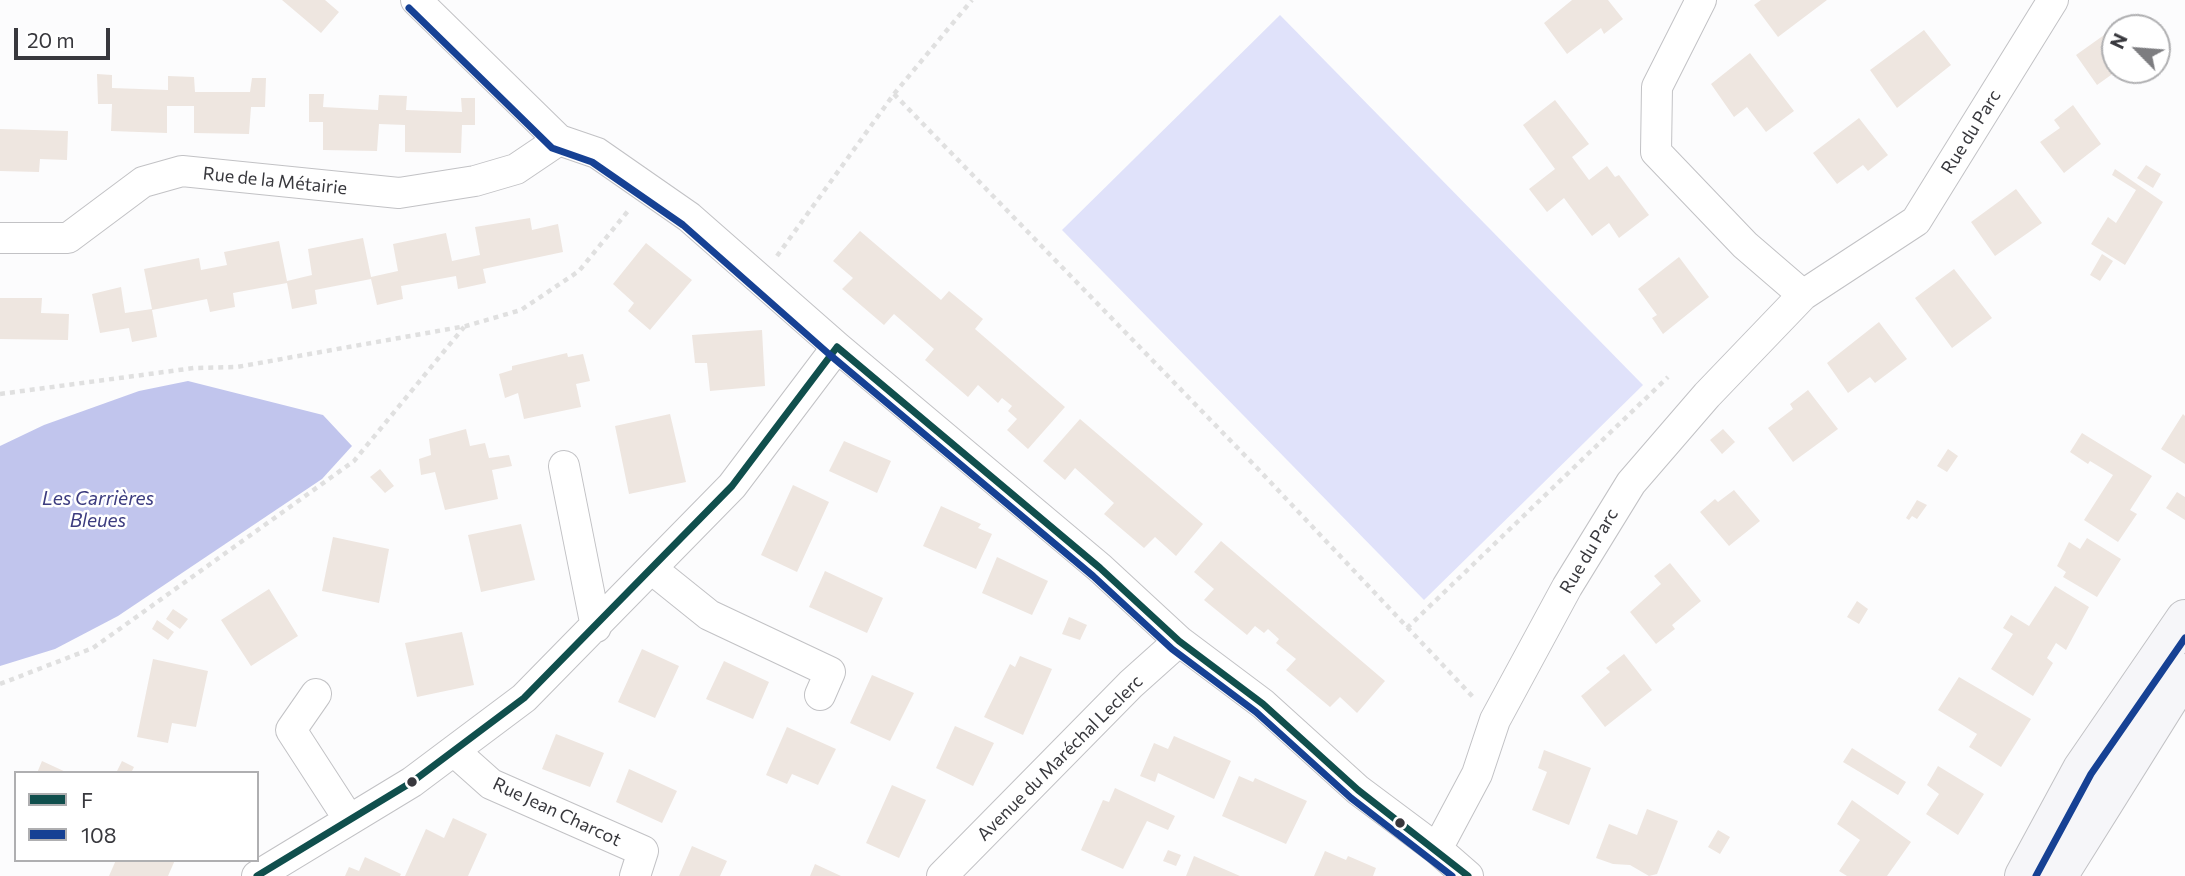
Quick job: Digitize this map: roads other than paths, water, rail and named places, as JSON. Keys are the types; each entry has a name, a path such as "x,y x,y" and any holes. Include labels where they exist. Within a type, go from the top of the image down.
{"main road":[{"path":"2024,876 2082,769 2185,619"},
{"path":"2058,876 2185,673"}],"street":[{"path":"416,0 559,140 597,153 648,186 1040,516 1179,641 1263,704 1358,790 1437,849 1468,876"},
{"path":"1701,0 1657,87 1656,152 1745,245 1803,295"},
{"name":"Rue du Parc","path":"1437,849 1477,774 1495,720 1567,587 1631,483 1707,395 1803,295 1916,220 2053,0"},
{"name":"Rue de la Métairie","path":"0,238 68,238 143,182 182,170 399,193 475,181 516,169 559,140"},
{"path":"257,876 411,782 524,698 653,570 732,486 837,347"},
{"path":"564,466 596,627"},
{"path":"653,570 709,615 830,672 820,695"},
{"name":"Avenue du Maréchal Leclerc","path":"942,876 1131,684 1179,641"},
{"path":"316,694 291,730 348,818"},
{"name":"Rue Jean Charcot","path":"454,751 491,784 643,851 635,876"}],"water":[{"name":"Les Carrières Bleues","path":"188,381 323,415 352,446 322,479 118,616 55,649 0,666 0,446 44,425 139,391"}]}
